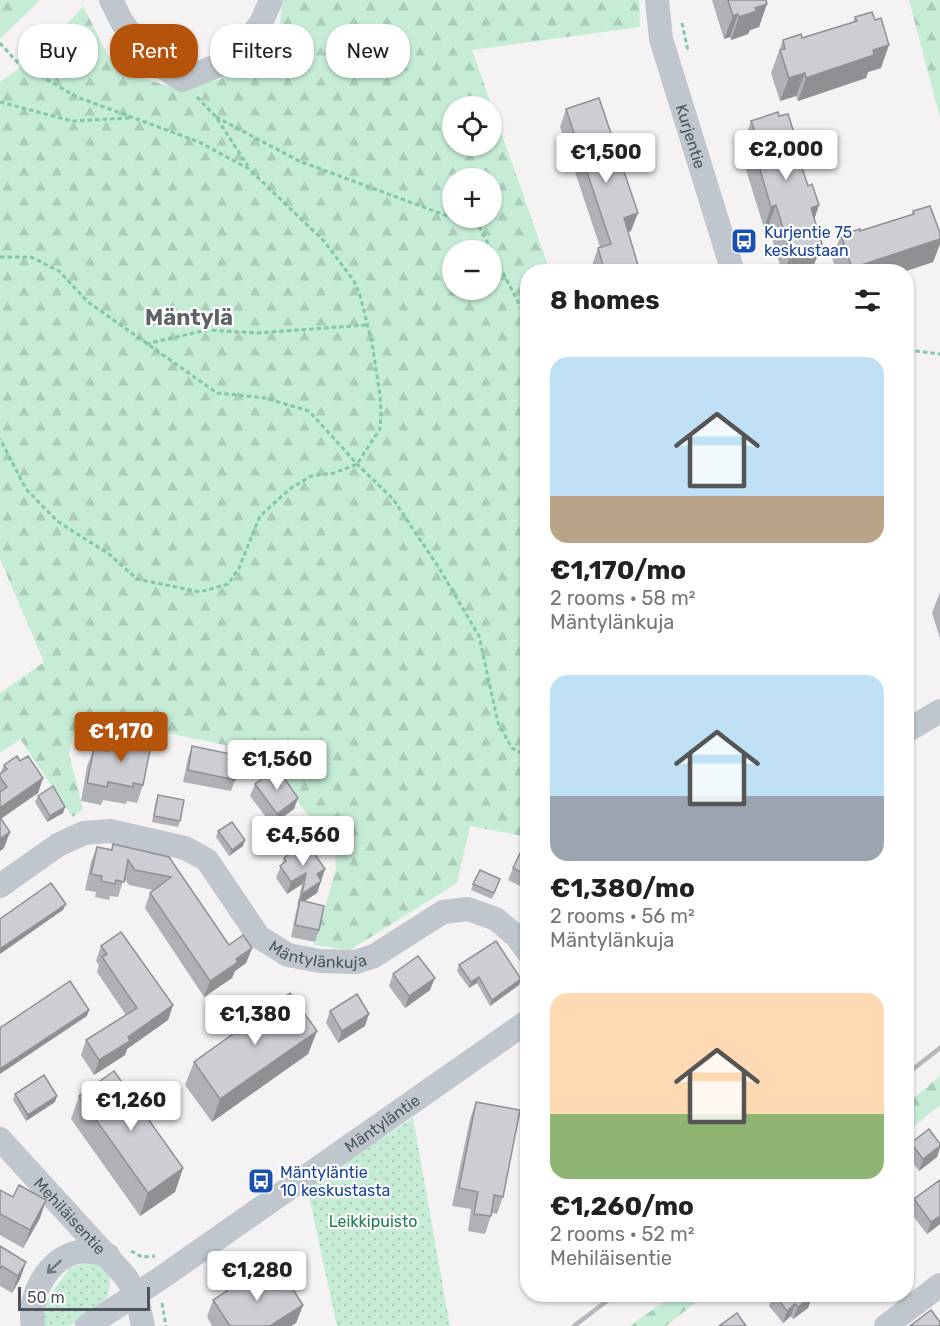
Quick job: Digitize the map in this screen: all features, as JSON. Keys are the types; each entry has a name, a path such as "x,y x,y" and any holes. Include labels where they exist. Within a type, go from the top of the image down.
{"street":[{"path":"111,0 122,22 148,57 182,80 234,59 261,23 271,0"},
{"name":"Kurjentie","path":"657,0 662,39 731,264"},
{"path":"914,726 940,711"},
{"name":"Mäntylänkuja","path":"0,886 84,832 110,831 184,848 207,860 259,937 288,955 320,962 356,962 374,956 443,912 468,909 496,919 520,941"},
{"name":"Mäntyläntie","path":"87,1326 158,1280 520,1027"},
{"name":"Mehiläisentie","path":"0,1139 108,1256 136,1293"},
{"path":"33,1326 31,1316 37,1289 50,1270 69,1256 80,1252 108,1256"},
{"path":"886,1326 940,1285"},
{"path":"136,1293 143,1326"}],"path":[{"path":"0,43 18,63 77,97 199,142 249,169"},
{"path":"0,439 26,489 57,521 109,554 137,579 200,592 228,584 239,568 260,516 291,488 311,477 334,473 357,464 380,429 378,376 368,325 354,281 324,241 249,169 216,117 182,80"},
{"path":"0,102 72,121 134,118"},
{"path":"216,117 299,161 480,228 520,306"},
{"path":"0,257 31,257 59,271 88,302 217,393 265,398 309,411 357,464 393,499 439,568 479,636 498,723 512,748 520,752"},
{"path":"146,344 207,330 257,333 368,325"},
{"path":"914,351 940,354"}],"green space":[{"path":"0,0 40,0 0,39"},
{"path":"282,0 639,0 640,27 472,50 488,96 442,96 442,156 502,156 502,135 548,264 520,264 520,835 470,826 457,883 350,950 314,945 336,869 335,853 263,753 78,714 69,754 83,809 73,817 20,739 0,753 0,693 44,662 0,559 0,82 18,69 18,78 98,78 98,36 110,59 110,78 141,78 177,88 222,78 314,78 314,24 280,24"},
{"path":"909,0 940,0 940,117"},
{"path":"83,6 92,24 68,24"},
{"path":"940,1076 940,1105 914,1126 914,1098"},
{"name":"Leikkipuisto","path":"413,1118 450,1326 337,1326 307,1187"},
{"path":"82,1264 106,1268 110,1279 109,1293 104,1305 70,1326 42,1326 37,1312 70,1268"},
{"path":"663,1302 696,1302 666,1326 630,1326"}],"building":[{"path":"728,0 766,0 767,4 755,8 757,11 739,17 738,14 733,16"},
{"path":"872,12 875,20 881,18 889,45 873,50 874,55 806,78 805,73 789,78 780,50 785,49 783,40 801,34 802,38 857,21 855,17"},
{"path":"599,98 638,213 624,218 638,264 603,264 598,248 611,244 566,109"},
{"path":"778,112 779,116 788,114 794,133 791,134 808,186 812,184 819,205 811,208 822,244 791,254 776,205 771,207 751,139 757,137 751,121"},
{"path":"930,206 940,239 864,264 851,264 841,235 914,214 913,211"},
{"path":"123,735 152,740 143,785 133,783 133,787 108,782 107,787 87,783 94,748 108,751 109,747 120,749"},
{"path":"192,746 240,756 235,780 188,770"},
{"path":"17,756 20,761 28,756 43,778 0,808 0,792 7,787 0,774 7,769 4,765"},
{"path":"277,768 298,798 277,814 255,784"},
{"path":"53,786 65,807 50,816 38,796"},
{"path":"158,795 184,800 180,821 154,816"},
{"path":"0,817 10,832 0,839"},
{"path":"232,822 245,840 232,850 218,831"},
{"path":"113,844 169,857 229,945 243,935 252,948 236,959 238,962 210,981 150,893 171,877 135,870 128,860 124,882 116,880 115,884 101,881 102,876 91,874 97,847 112,850"},
{"path":"301,846 304,850 309,846 325,869 317,874 321,881 302,894 306,873 291,882 280,866 286,861 284,858"},
{"path":"520,853 520,872 513,868"},
{"path":"480,870 500,879 494,893 473,884"},
{"path":"51,883 66,904 0,949 0,919"},
{"path":"300,900 324,906 319,930 295,925"},
{"path":"121,932 173,1005 128,1037 130,1041 99,1060 86,1040 137,1008 102,957 107,954 101,946"},
{"path":"496,941 520,980 492,1000 479,977 471,982 459,965"},
{"path":"418,956 435,978 409,996 393,974"},
{"path":"70,981 89,1010 0,1069 0,1028"},
{"path":"290,993 317,1031 220,1099 194,1062"},
{"path":"357,994 369,1014 342,1031 330,1011"},
{"path":"114,1071 183,1168 148,1193 79,1096"},
{"path":"44,1075 57,1096 28,1115 15,1094"},
{"path":"476,1102 520,1110 503,1197 494,1195 491,1216 474,1214 478,1192 459,1188"},
{"path":"929,1129 940,1146 923,1159 914,1147 914,1141"},
{"path":"940,1180 940,1216 931,1222 914,1199"},
{"path":"19,1185 46,1200 30,1230 0,1214 0,1190 13,1197"},
{"path":"0,1246 26,1262 18,1276 2,1266 0,1269"},
{"path":"262,1268 276,1290 288,1282 303,1305 270,1326 230,1326 213,1300"},
{"path":"780,1302 804,1302 798,1307 795,1304 787,1311"},
{"path":"931,1310 940,1322 940,1326 910,1326"},
{"path":"737,1313 746,1326 719,1326"}],"railway":[{"path":"914,1068 940,1048"},
{"path":"574,1326 606,1302"}],"place":[{"name":"Kurjentie 75 keskustaan","path":"744,241"},
{"name":"Mäntyläntie 10 keskustasta","path":"261,1181"}],"district":[{"name":"Mäntylä","path":"189,317"}]}
